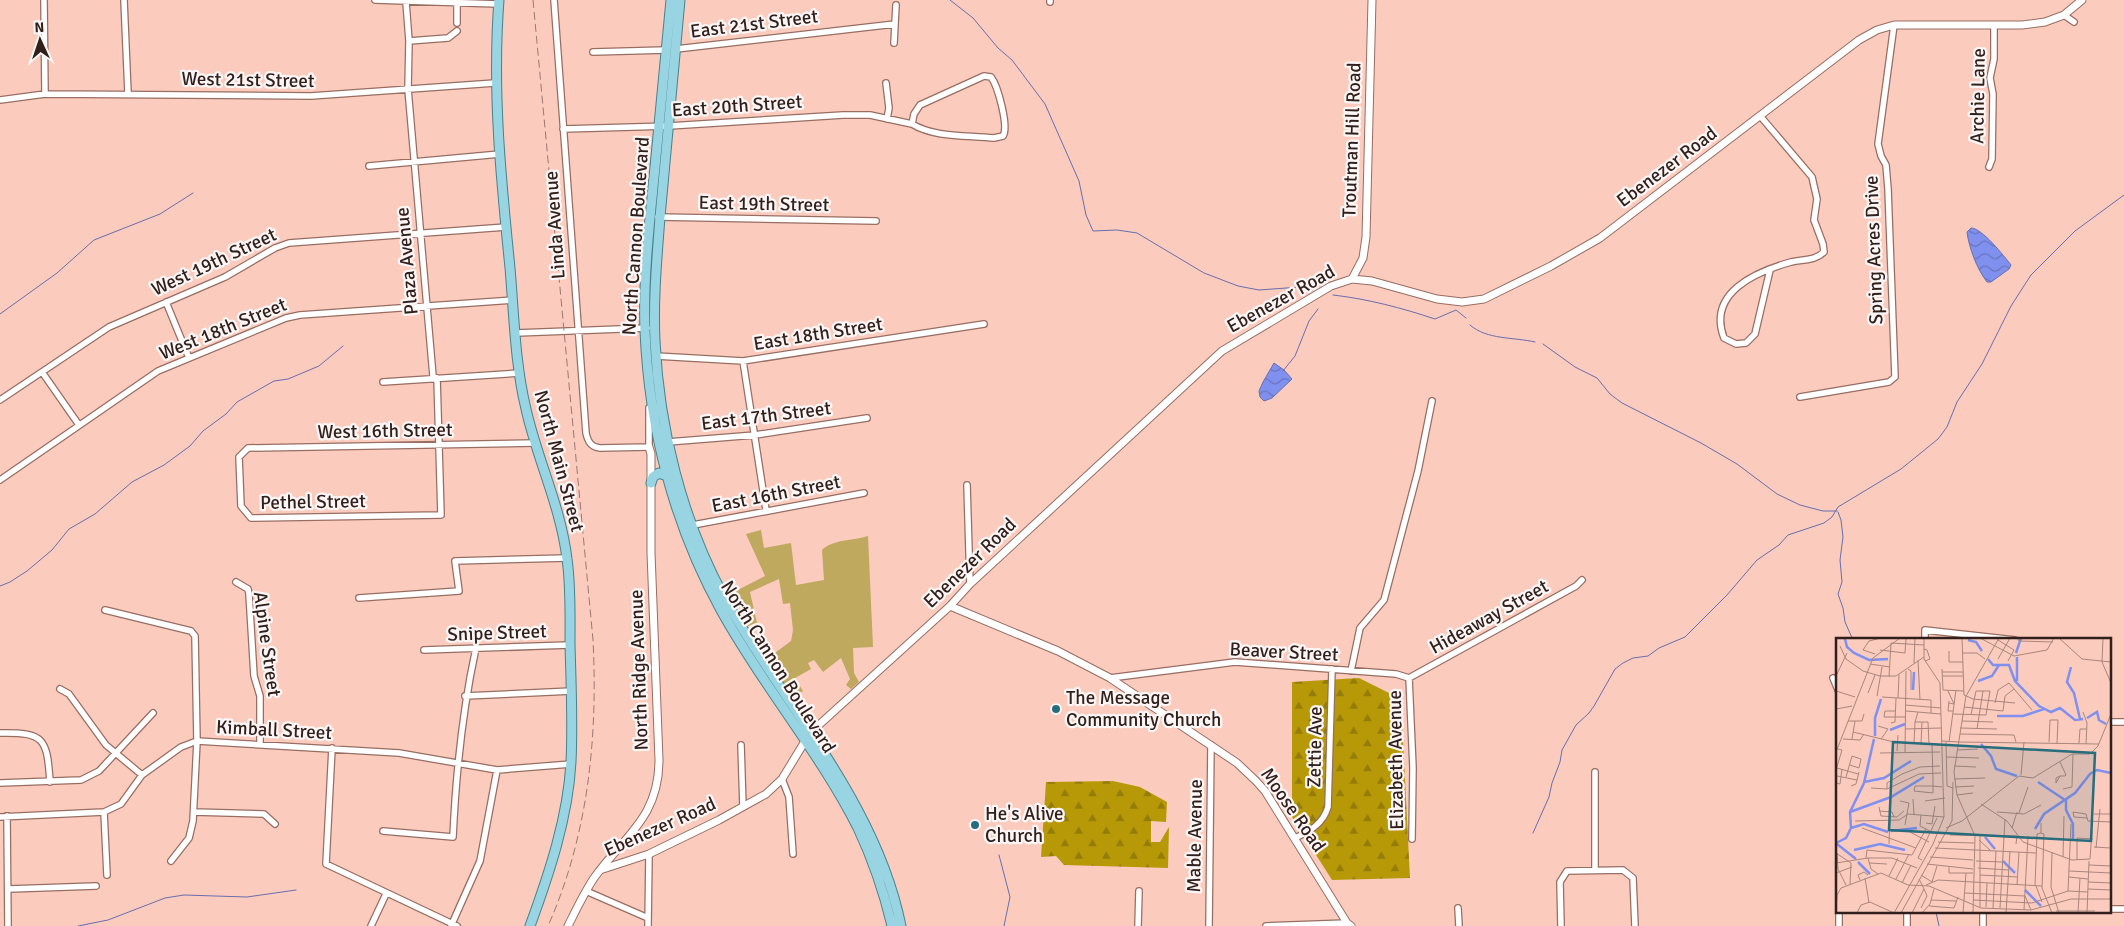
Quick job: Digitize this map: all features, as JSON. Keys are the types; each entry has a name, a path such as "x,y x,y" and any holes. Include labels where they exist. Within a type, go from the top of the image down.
{"main road":[{"name":"North Cannon Boulevard","path":"664,126 666,50 671,0"},
{"name":"North Cannon Boulevard","path":"680,0 676,49 664,126 655,216 646,279 645,328 650,386 657,434 667,476 686,535 712,595 858,829 880,882 892,926"},
{"name":"North Main Street","path":"499,2 495,83 520,372 526,409 558,516 567,558 572,691 570,764 563,816 556,847 530,926"},
{"name":"North Cannon Boulevard","path":"655,216 656,356 668,442 692,525 716,580 737,620 855,804 872,835 888,877 901,926"},
{"path":"651,484 653,478 659,472 667,476"}],"street":[{"path":"44,0 45,94"},
{"path":"124,0 128,93"},
{"path":"375,0 457,3 499,2"},
{"name":"Linda Avenue","path":"554,0 586,433 592,446 600,448 649,447"},
{"name":"Troutman Hill Road","path":"1352,279 1363,258 1366,236 1372,0"},
{"name":"Ebenezer Road","path":"600,870 649,854 766,794 782,778 810,733 950,606 970,584 1222,351 1331,286 1352,279 1372,281 1437,299 1462,302 1484,299 1551,266 1600,238 1761,117 1859,40 1877,30 1894,25 2022,25 2045,22 2064,15 2082,0"},
{"name":"Plaza Avenue","path":"406,2 409,41 408,89 413,162 433,376 437,378 440,444 440,515"},
{"path":"457,3 458,23"},
{"path":"894,43 896,5"},
{"path":"2064,15 2074,22"},
{"name":"East 21st Street","path":"676,49 895,24"},
{"name":"Spring Acres Drive","path":"1800,397 1889,382 1895,377 1888,189 1886,165 1878,144 1894,25"},
{"name":"Archie Lane","path":"1989,167 1992,158 1993,94 1990,78 1994,59 1994,25"},
{"path":"409,41 448,38 457,31"},
{"name":"East 21st Street","path":"593,52 666,50"},
{"name":"East 20th Street","path":"563,129 664,126 870,115 912,124 937,133 994,138 1003,136 1005,133 996,83 991,77 984,76 920,105 914,114 912,124"},
{"name":"West 21st Street","path":"0,100 45,94 128,93 311,96 495,83"},
{"path":"886,83 889,108 887,119"},
{"path":"1761,117 1812,177 1818,199 1814,220 1824,252 1819,257 1792,262 1770,270 1746,280 1730,293 1722,309 1719,325 1724,338 1736,344 1746,343 1755,334 1770,270"},
{"path":"369,166 500,154"},
{"name":"East 19th Street","path":"655,216 876,221"},
{"name":"West 19th Street","path":"0,400 109,328 225,277 275,248 289,243 506,227"},
{"name":"West 18th Street","path":"0,480 158,371 286,318 300,315 513,300"},
{"path":"166,302 189,358"},
{"name":"East 18th Street","path":"656,356 743,361 984,324"},
{"path":"516,333 655,328"},
{"path":"743,361 766,510"},
{"path":"42,372 79,425"},
{"path":"383,382 520,372"},
{"name":"North Ridge Avenue","path":"568,926 586,891 600,870 648,810 657,789 659,775 651,454 649,447 650,386"},
{"name":"Beaver Street","path":"1110,678 1235,662 1351,671 1360,628 1384,600 1418,471 1432,401"},
{"name":"East 17th Street","path":"668,442 755,435 867,418"},
{"name":"West 16th Street","path":"239,457 248,448 536,444"},
{"name":"Pethel Street","path":"239,457 241,506 251,518 440,515"},
{"path":"967,485 970,584"},
{"name":"East 16th Street","path":"692,525 864,493"},
{"path":"359,598 459,591 455,561 567,558"},
{"name":"Hideaway Street","path":"1409,678 1576,586 1582,580"},
{"name":"Alpine Street","path":"236,582 248,589 249,594 254,676 260,696 260,744"},
{"name":"Moose Road","path":"950,606 1058,652 1110,678 1237,763 1256,781 1295,838 1348,925"},
{"path":"105,610 194,632 197,742 194,812 189,838 171,861"},
{"path":"1925,638 1925,630 1997,638"},
{"name":"Snipe Street","path":"424,650 570,645"},
{"path":"383,831 453,837 457,763 465,696 476,648"},
{"name":"Zettie Ave","path":"1295,838 1320,823 1326,816 1328,806 1332,669"},
{"name":"Elizabeth Avenue","path":"1351,671 1396,674 1409,678 1412,839"},
{"path":"1833,678 1836,685"},
{"path":"60,689 69,694 106,745 142,775"},
{"path":"465,696 572,691"},
{"path":"0,783 81,780 99,771 117,754 153,713"},
{"path":"0,733 25,733 38,738 48,753 50,782"},
{"name":"Kimball Street","path":"3,816 104,812 121,804 142,775 181,747 197,742 399,753 497,770 570,764"},
{"path":"741,745 743,807"},
{"name":"Mable Avenue","path":"1209,926 1211,745"},
{"path":"332,748 326,864 453,925 480,861 497,770"},
{"path":"1595,772 1595,870"},
{"path":"782,778 789,797 793,854"},
{"path":"104,812 107,875"},
{"path":"194,812 264,814 275,824"},
{"path":"3,816 9,889 8,926"},
{"path":"648,926 649,854"},
{"path":"1561,926 1560,882 1562,876 1567,871 1595,870 1622,870 1633,878 1635,926"},
{"path":"9,889 96,886"},
{"path":"586,891 648,918"},
{"path":"1138,926 1139,891"},
{"path":"371,926 386,894"},
{"path":"1458,908 1458,926"},
{"path":"1266,926 1348,925"}],"shaded area":[{"path":"761,530 764,548 791,543 796,585 824,580 822,550 827,546 837,542 868,536 873,647 853,648 854,673 859,682 851,689 846,685 850,679 841,658 823,672 814,660 808,663 811,669 795,678 803,691 792,697 768,658 791,641 793,630 790,603 783,604 779,579 750,592 757,623 748,626 732,593 765,576 746,534"}],"green space":[{"path":"1359,678 1401,699 1410,878 1332,880 1292,817 1292,682"},
{"path":"1113,781 1140,787 1167,802 1166,822 1151,821 1151,842 1160,842 1169,827 1168,868 1064,865 1056,856 1041,857 1046,782"}],"water":[{"path":"1971,228 1976,229 1987,237 2011,265 2009,269 1991,282 1987,282 1974,258 1967,232"},
{"path":"1274,363 1292,379 1272,398 1264,401 1260,397 1259,391"}],"waterway":[{"path":"950,0 973,18 998,48 1012,60 1045,104 1079,181 1086,215 1093,231 1117,230 1137,233 1204,273 1238,286 1259,290 1300,287 1312,290"},
{"path":"0,314 57,273 94,240 160,214 193,193"},
{"path":"1533,833 1549,797 1562,750 1576,725 1594,706 1615,669 1633,658 1648,656 1659,648 1685,637 1727,595 1757,560 1779,545 1788,535 1824,523 1832,517 1838,507 1901,469 1938,439 1947,427 1957,402 1982,364 2011,306 2031,275 2075,231 2124,195"},
{"path":"1333,295 1385,304 1435,319 1456,310 1466,318"},
{"path":"1283,371 1295,356 1309,321 1318,309"},
{"path":"1470,325 1492,336 1535,342"},
{"path":"1543,344 1575,367 1597,378 1610,394 1622,403 1701,443 1737,464 1777,494 1800,505 1823,511 1837,511"},
{"path":"0,586 27,571 52,550 69,529 95,514 132,482 164,465 190,446 203,431 226,414 237,402 274,381 288,379 319,366 343,346"},
{"path":"1838,512 1843,537 1840,560 1842,582 1838,594 1845,622 1852,638"},
{"path":"999,855 1010,897 1004,926"},
{"path":"78,926 108,920 165,898 184,895 247,897 296,890"},
{"path":"1936,914 1939,926"}],"railway":[{"path":"533,0 593,640 594,677 592,750 581,822 562,892 548,926"}],"place":[{"name":"The Message Community Church","path":"1056,709"},
{"name":"He's Alive Church","path":"975,825"}]}
